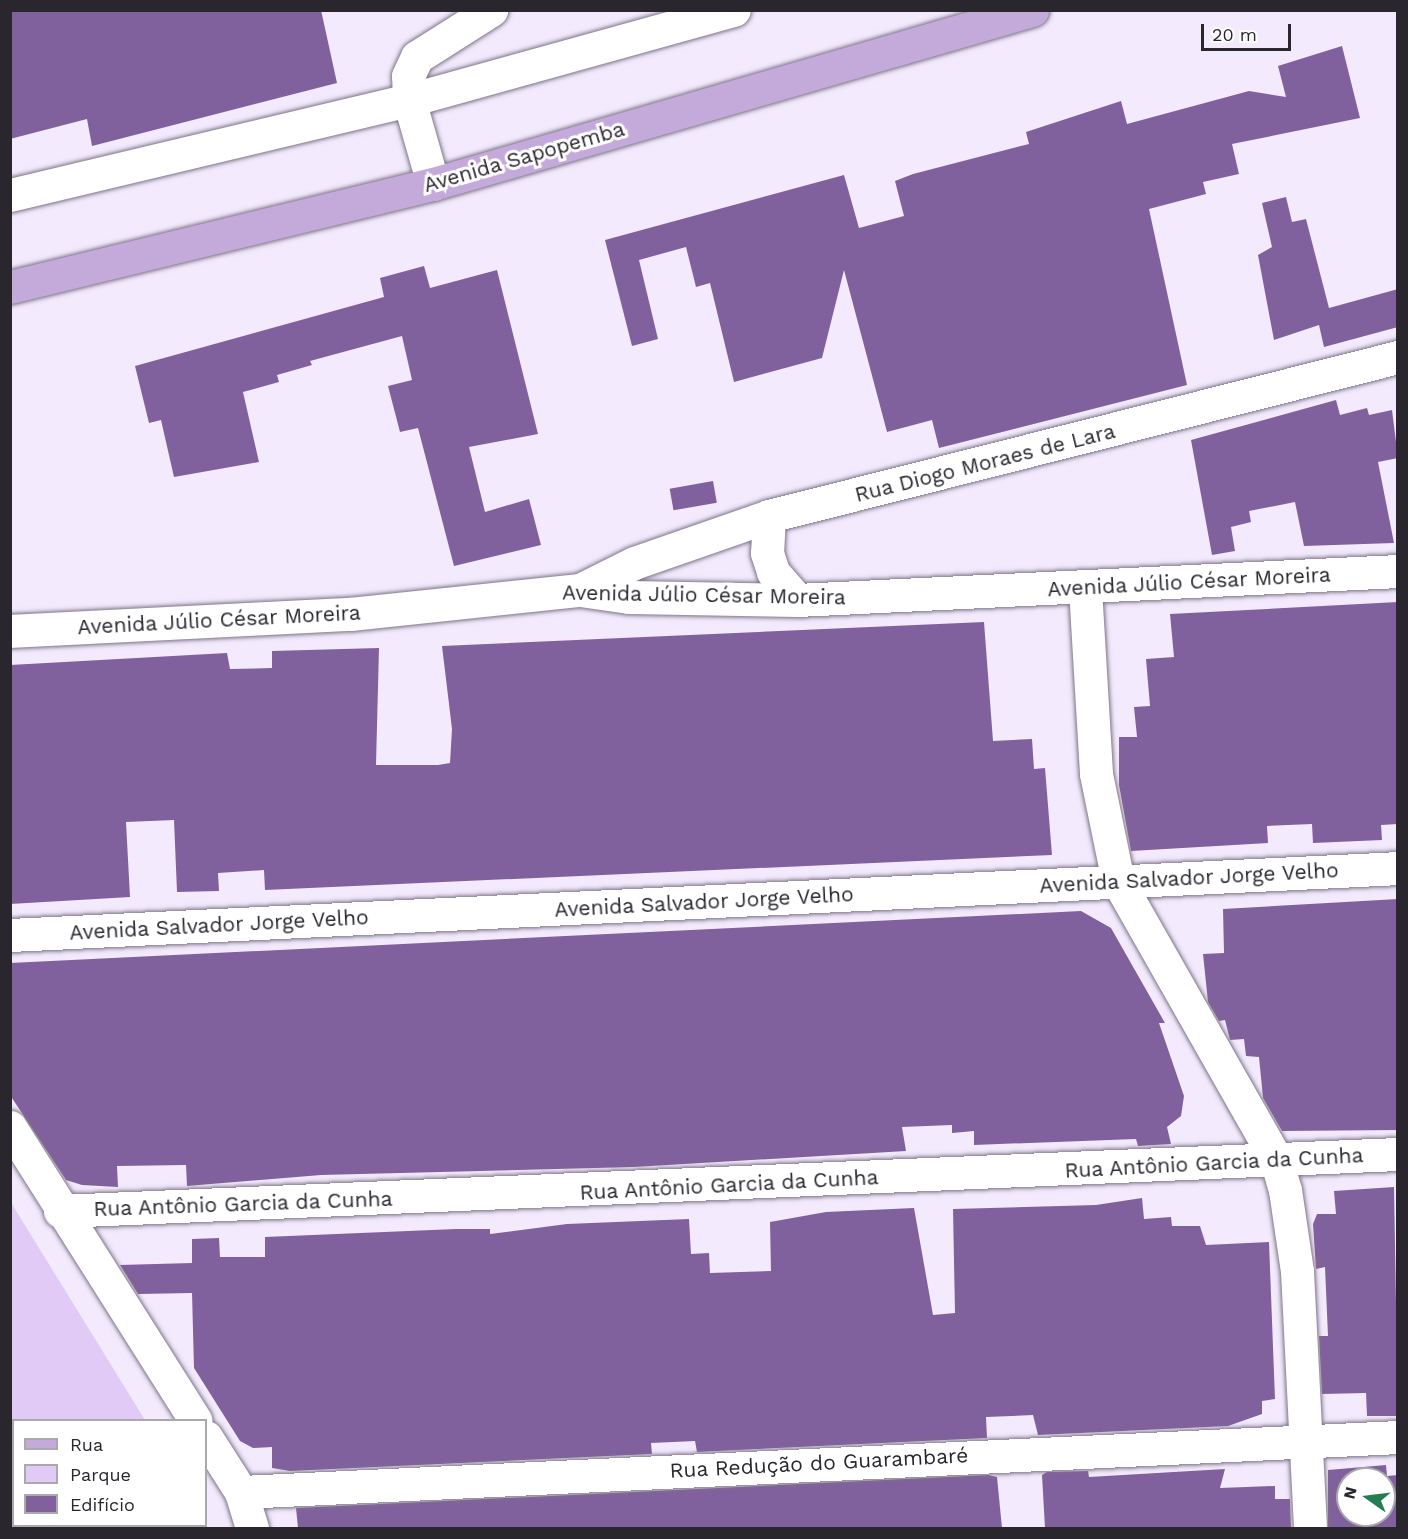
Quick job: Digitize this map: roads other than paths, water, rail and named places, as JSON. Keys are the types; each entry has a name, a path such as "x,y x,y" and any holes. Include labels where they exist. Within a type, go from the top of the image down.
{"main road":[{"name":"Avenida Sapopemba","path":"10,287 433,184 1032,10"}],"street":[{"path":"433,184 409,100 408,76 417,57 491,10"},
{"path":"10,195 409,100 734,10"},
{"name":"Rua Diogo Moraes de Lara","path":"580,590 634,563 769,516 1398,357"},
{"path":"769,516 767,553 773,572 797,600"},
{"name":"Avenida Júlio César Moreira","path":"10,631 350,614 580,590 629,597 797,600 1085,588 1398,571"},
{"path":"1085,588 1096,774 1118,881 1276,1159 1298,1271 1308,1440 1310,1528"},
{"name":"Avenida Salvador Jorge Velho","path":"10,935 1398,868"},
{"path":"10,1127 60,1211 194,1419"},
{"name":"Rua Antônio Garcia da Cunha","path":"60,1211 1398,1155"},
{"name":"Rua Redução do Guarambaré","path":"241,1492 1398,1437"},
{"path":"207,1439 241,1492 252,1528"}]}
